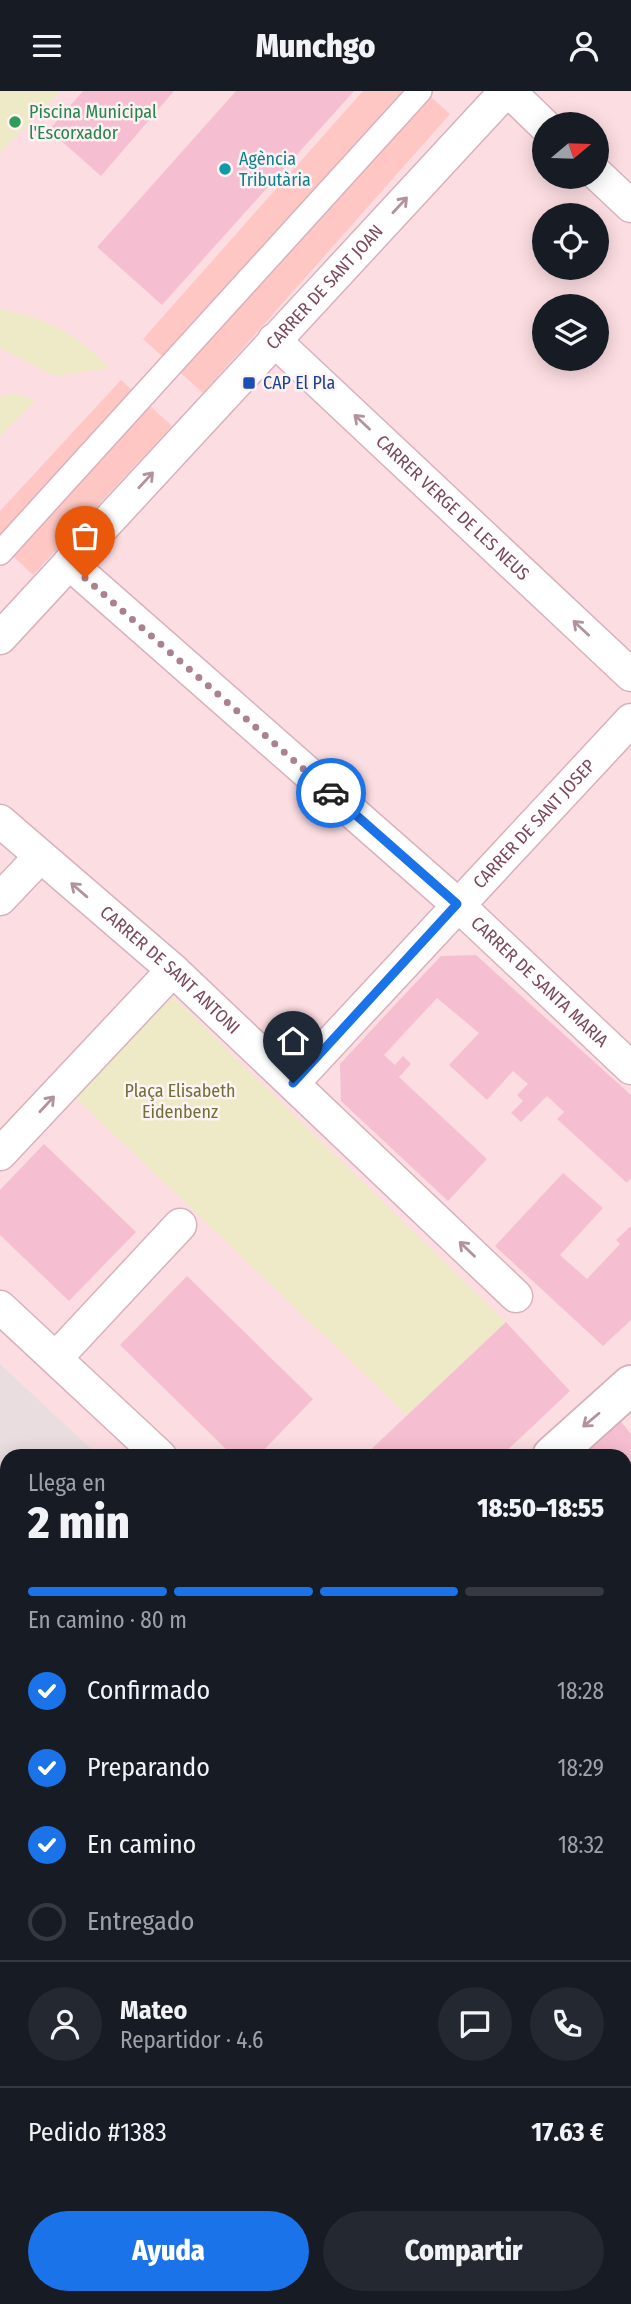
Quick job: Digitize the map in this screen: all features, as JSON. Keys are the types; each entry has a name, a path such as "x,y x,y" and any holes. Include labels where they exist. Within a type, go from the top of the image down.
{"street":[{"path":"0,553 420,91"},
{"path":"507,91 532,114"},
{"name":"CARRER DE SANT JOAN","path":"0,638 507,91"},
{"path":"609,185 631,206"},
{"name":"CARRER VERGE DE LES NEUS","path":"274,340 631,675"},
{"name":"CARRER DE SANTA MARIA","path":"68,563 457,904 631,1068"},
{"name":"CARRER DE SANT JOSEP","path":"293,1083 631,720"},
{"name":"CARRER DE SANT ANTONI","path":"0,821 173,970 516,1296"},
{"path":"0,899 40,856"},
{"path":"0,1154 173,970"},
{"path":"55,1358 180,1225"},
{"path":"0,1307 152,1449"},
{"path":"561,1449 627,1397"}],"shaded area":[{"path":"0,91 631,91 631,1449 91,1449 0,1364"},
{"path":"0,1364 91,1449 0,1449"}],"green space":[{"name":"Piscina Municipal l'Escorxador","path":"0,91 61,91 0,153"},
{"path":"0,309 33,317 60,329 110,368 55,376 0,348"},
{"path":"13,393 35,400 0,436 0,397"},
{"name":"Plaça Elisabeth Eidenbenz","path":"173,997 506,1322 407,1415 75,1097"}],"sand":[{"path":"363,91 424,91 450,114 203,393 143,339"},
{"path":"121,380 172,426 33,575 0,544 0,511"}],"building":[{"path":"83,91 174,91 101,176 49,130"},
{"name":"Agència Tributària","path":"236,91 354,91 162,305 97,247"},
{"path":"476,955 631,1095 631,1178 627,1183 557,1119 564,1112 547,1096 521,1122 511,1113 523,1101 517,1095 528,1084 513,1071 487,1100 449,1065 479,1033 437,998 384,1055 395,1065 403,1056 411,1064 399,1077 487,1159 448,1201 341,1101 340,1064 441,956"},
{"path":"44,1144 136,1232 69,1301 0,1235 0,1190"},
{"path":"563,1173 603,1208 560,1255 587,1279 620,1244 616,1240 631,1226 631,1320 603,1346 495,1246"},
{"path":"187,1276 313,1399 265,1449 226,1449 120,1345"},
{"path":"506,1322 570,1391 508,1449 371,1449"},
{"path":"618,1418 631,1434 631,1449 584,1449"}],"way so far":[{"path":"85,578 331,793"}],"place":[{"name":"Piscina Municipal l'Escorxador","path":"15,122"},
{"name":"Agència Tributària","path":"225,169"},
{"name":"CAP El Pla","path":"249,383"}],"route":[{"path":"293,1083 457,904 331,793"}]}
